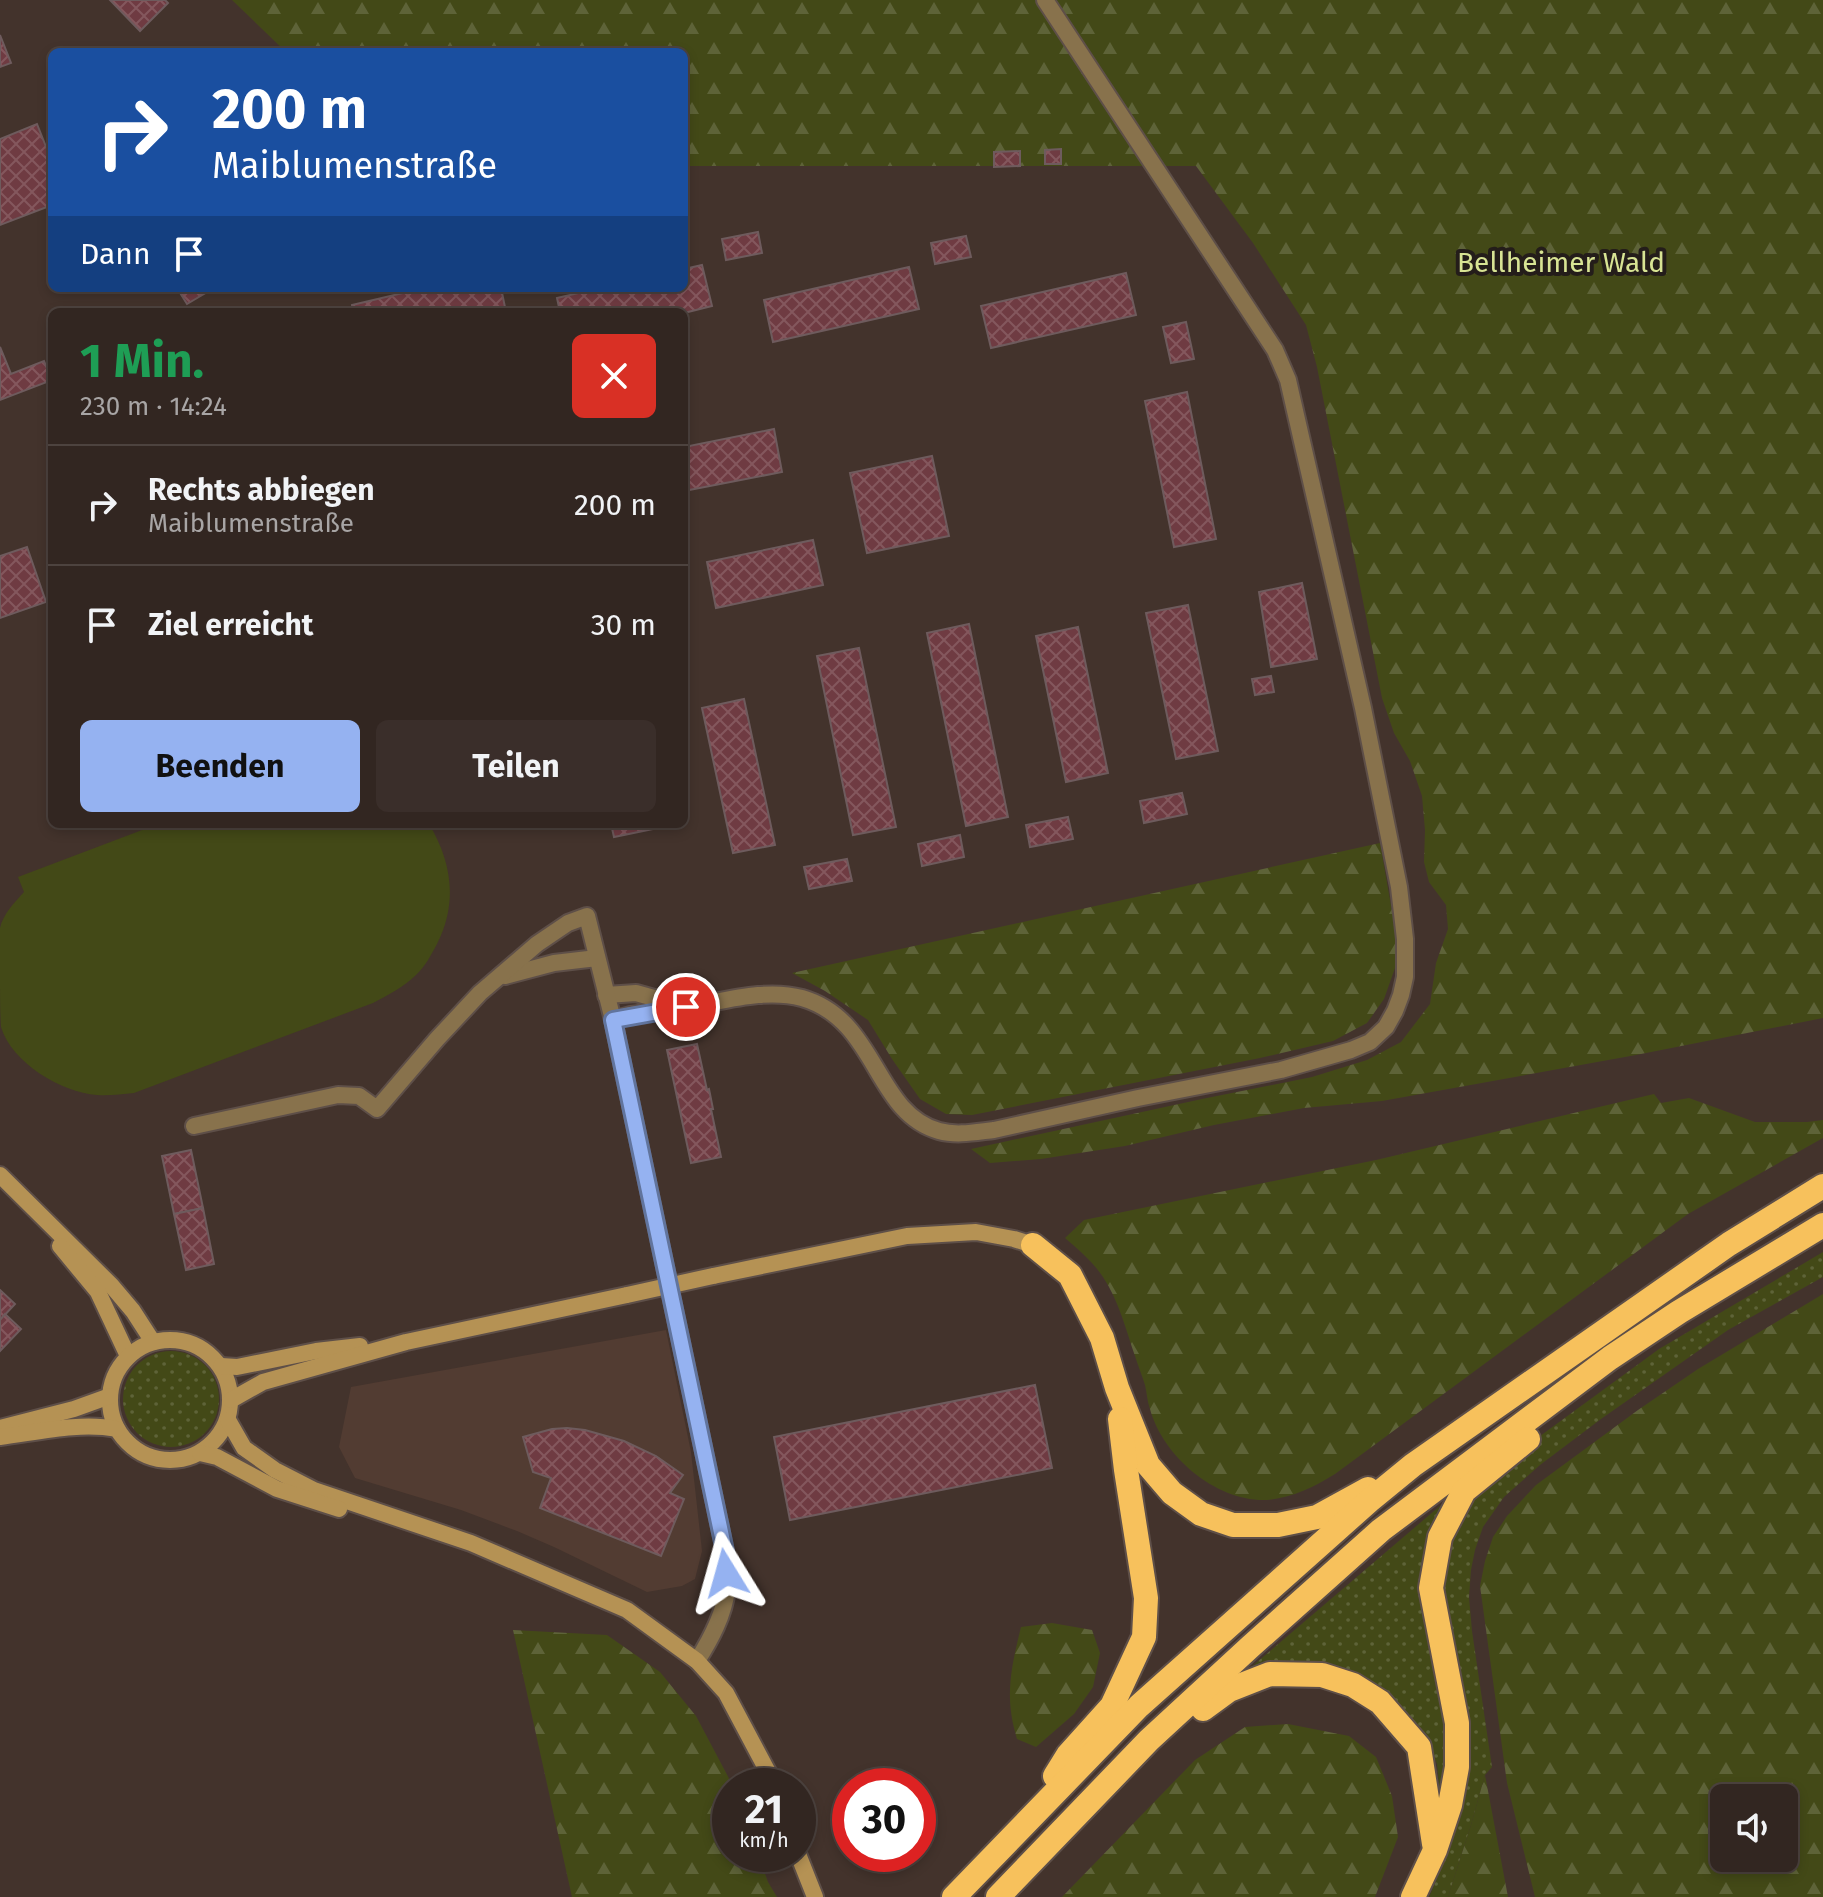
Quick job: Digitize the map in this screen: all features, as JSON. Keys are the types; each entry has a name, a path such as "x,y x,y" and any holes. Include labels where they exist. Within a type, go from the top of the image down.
{"highway":[{"path":"954,1897 1139,1706 1357,1511 1413,1465 1729,1244 1823,1186"},
{"path":"998,1897 1149,1740 1381,1530 1610,1358 1679,1312 1823,1225"},
{"path":"1033,1245 1070,1275 1102,1338 1117,1388 1148,1465 1172,1493 1201,1514 1233,1525 1278,1525 1317,1517 1413,1465"},
{"path":"1413,1897 1435,1850 1450,1805 1457,1767 1457,1723 1431,1588 1440,1537 1464,1491 1608,1375 1610,1358"},
{"path":"1024,1825 1068,1755 1112,1706 1144,1637 1146,1598 1117,1388"},
{"path":"1149,1740 1197,1714 1229,1690 1270,1674 1322,1675 1353,1685 1380,1702 1419,1747 1435,1850"}],"main road":[{"path":"6,1181 111,1285 153,1342"},
{"path":"6,1181 98,1292 128,1356"},
{"path":"231,1400 263,1382 406,1342 907,1236 976,1232 1033,1245"},
{"path":"172,1339 191,1343 208,1352 221,1366 228,1382 231,1400 228,1420 221,1433 200,1453 185,1459 154,1458 139,1452 117,1429 111,1413 110,1396 119,1368 128,1356 153,1342 172,1339"},
{"path":"221,1366 237,1367 316,1351 406,1342"},
{"path":"0,1429 110,1396"},
{"path":"228,1420 244,1448 275,1470 314,1490 471,1543 627,1610 697,1661 726,1693 766,1768"},
{"path":"0,1437 80,1426 117,1429"},
{"path":"200,1453 217,1457 277,1489 307,1500 423,1526"},
{"path":"805,1872 815,1897"}],"street":[{"path":"613,1020 760,994 800,998 821,1006 841,1020 859,1039 901,1108 923,1126 960,1134 994,1130 1281,1070 1339,1054 1370,1042 1386,1027 1401,995 1405,977 1405,939 1399,887 1363,708 1288,380 1275,350 1045,0"},
{"path":"194,1126 338,1095 359,1096 377,1109 480,993 537,944 568,923 587,916 613,1020 726,1556 727,1589 722,1612 711,1640 697,1661"},
{"path":"499,977 554,963 597,958"},
{"path":"606,995 636,993 686,1007"}],"shaded area":[{"path":"666,1330 691,1452 702,1551 695,1579 682,1586 647,1592 517,1531 461,1510 355,1478 339,1447 351,1387"}],"green space":[{"name":"Bellheimer Wald","path":"232,0 1823,0 1823,1018 1382,1101 1304,1108 1125,1146 1041,1159 990,1163 971,1149 1312,1077 1367,1060 1401,1042 1430,1004 1436,963 1448,929 1446,905 1429,882 1424,862 1422,796 1382,698 1306,325 1253,243 1196,166 688,166 688,48 282,48"},
{"path":"147,828 431,828 443,853 450,898 444,929 425,965 401,987 373,1003 134,1093 97,1095 54,1082 27,1064 7,1040 1,1027 0,928 10,908 24,892 18,877"},
{"path":"1380,843 1395,928 1395,968 1384,999 1367,1023 1333,1041 1260,1058 972,1115 946,1114 920,1099 868,1020 792,973"},
{"path":"1654,1094 1661,1103 1689,1098 1755,1122 1823,1120 1823,1138 1688,1214 1335,1474 1285,1497 1248,1499 1211,1485 1167,1444 1149,1406 1145,1385 1109,1286 1090,1261 1065,1238 1084,1220 1376,1160"},
{"path":"1823,1252 1823,1277 1728,1330 1601,1419 1504,1497 1483,1527 1471,1570 1469,1597 1492,1767 1485,1775 1448,1897 1429,1897 1450,1848 1461,1804 1440,1571 1458,1512 1525,1447 1659,1349"},
{"path":"1823,1294 1823,1897 1535,1897 1507,1783 1480,1586 1485,1561 1493,1537 1507,1516 1536,1485 1698,1369"},
{"path":"171,1351 189,1355 205,1365 215,1381 219,1399 215,1417 205,1433 189,1443 171,1447 153,1443 137,1433 127,1417 123,1399 127,1381 137,1365 153,1355"},
{"path":"1441,1505 1444,1508 1433,1532 1451,1754 1440,1793 1437,1764 1431,1750 1410,1718 1385,1695 1247,1674 1249,1669"},
{"path":"1052,1623 1092,1630 1100,1653 1093,1687 1074,1714 1036,1747 1017,1739 1010,1696 1012,1669 1021,1627"},
{"path":"513,1630 607,1635 660,1672 696,1716 723,1768 712,1768 712,1872 764,1872 777,1897 572,1897"},
{"path":"1288,1724 1349,1736 1376,1757 1392,1796 1398,1837 1375,1897 1062,1897 1195,1760 1245,1727"},
{"path":"1485,1775 1508,1897 1448,1897 1471,1825"}],"building":[{"path":"110,0 165,0 168,3 140,31"},
{"path":"0,35 11,63 0,67"},
{"path":"37,124 48,152 48,207 0,225 0,139"},
{"path":"1061,149 1061,164 1045,164 1045,150"},
{"path":"1020,151 1020,166 994,167 994,152"},
{"path":"758,232 762,253 726,260 722,239"},
{"path":"966,236 971,257 935,264 931,243"},
{"path":"702,265 712,306 688,312 688,308 559,308 557,298 583,292 688,292 688,268"},
{"path":"909,267 919,309 773,342 764,300"},
{"path":"1126,273 1136,315 991,348 981,306"},
{"path":"180,292 207,292 187,304"},
{"path":"407,292 502,292 505,308 352,308 352,305"},
{"path":"1186,322 1194,359 1171,363 1163,327"},
{"path":"0,347 11,374 44,361 48,382 0,400"},
{"path":"1187,392 1216,539 1174,547 1145,401"},
{"path":"774,429 782,472 688,490 688,446"},
{"path":"932,456 949,536 867,553 850,473"},
{"path":"813,540 823,585 716,608 707,562"},
{"path":"27,547 46,602 0,618 0,556"},
{"path":"1302,583 1317,659 1271,667 1259,592"},
{"path":"1188,605 1218,751 1176,759 1146,613"},
{"path":"969,624 1008,817 966,826 927,633"},
{"path":"1078,627 1108,773 1066,782 1036,636"},
{"path":"859,648 896,827 853,835 817,656"},
{"path":"1271,676 1274,692 1255,695 1252,679"},
{"path":"744,699 775,845 733,853 702,708"},
{"path":"1182,793 1187,814 1144,823 1140,801"},
{"path":"1068,817 1073,839 1030,847 1026,825"},
{"path":"612,828 658,828 614,837"},
{"path":"960,835 964,857 922,866 918,844"},
{"path":"847,859 852,881 809,889 804,867"},
{"path":"697,1044 721,1157 691,1163 667,1050"},
{"path":"191,1150 203,1208 174,1214 162,1156"},
{"path":"203,1208 214,1264 186,1270 174,1214"},
{"path":"0,1290 15,1304 0,1320"},
{"path":"5,1314 21,1329 0,1351 0,1320"},
{"path":"1035,1385 1052,1468 790,1520 774,1437"},
{"path":"567,1428 624,1441 656,1456 683,1475 670,1493 684,1499 661,1556 540,1508 551,1478 533,1472 523,1437"}],"route":[{"path":"686,1007 613,1020 726,1556 726,1573"}]}
